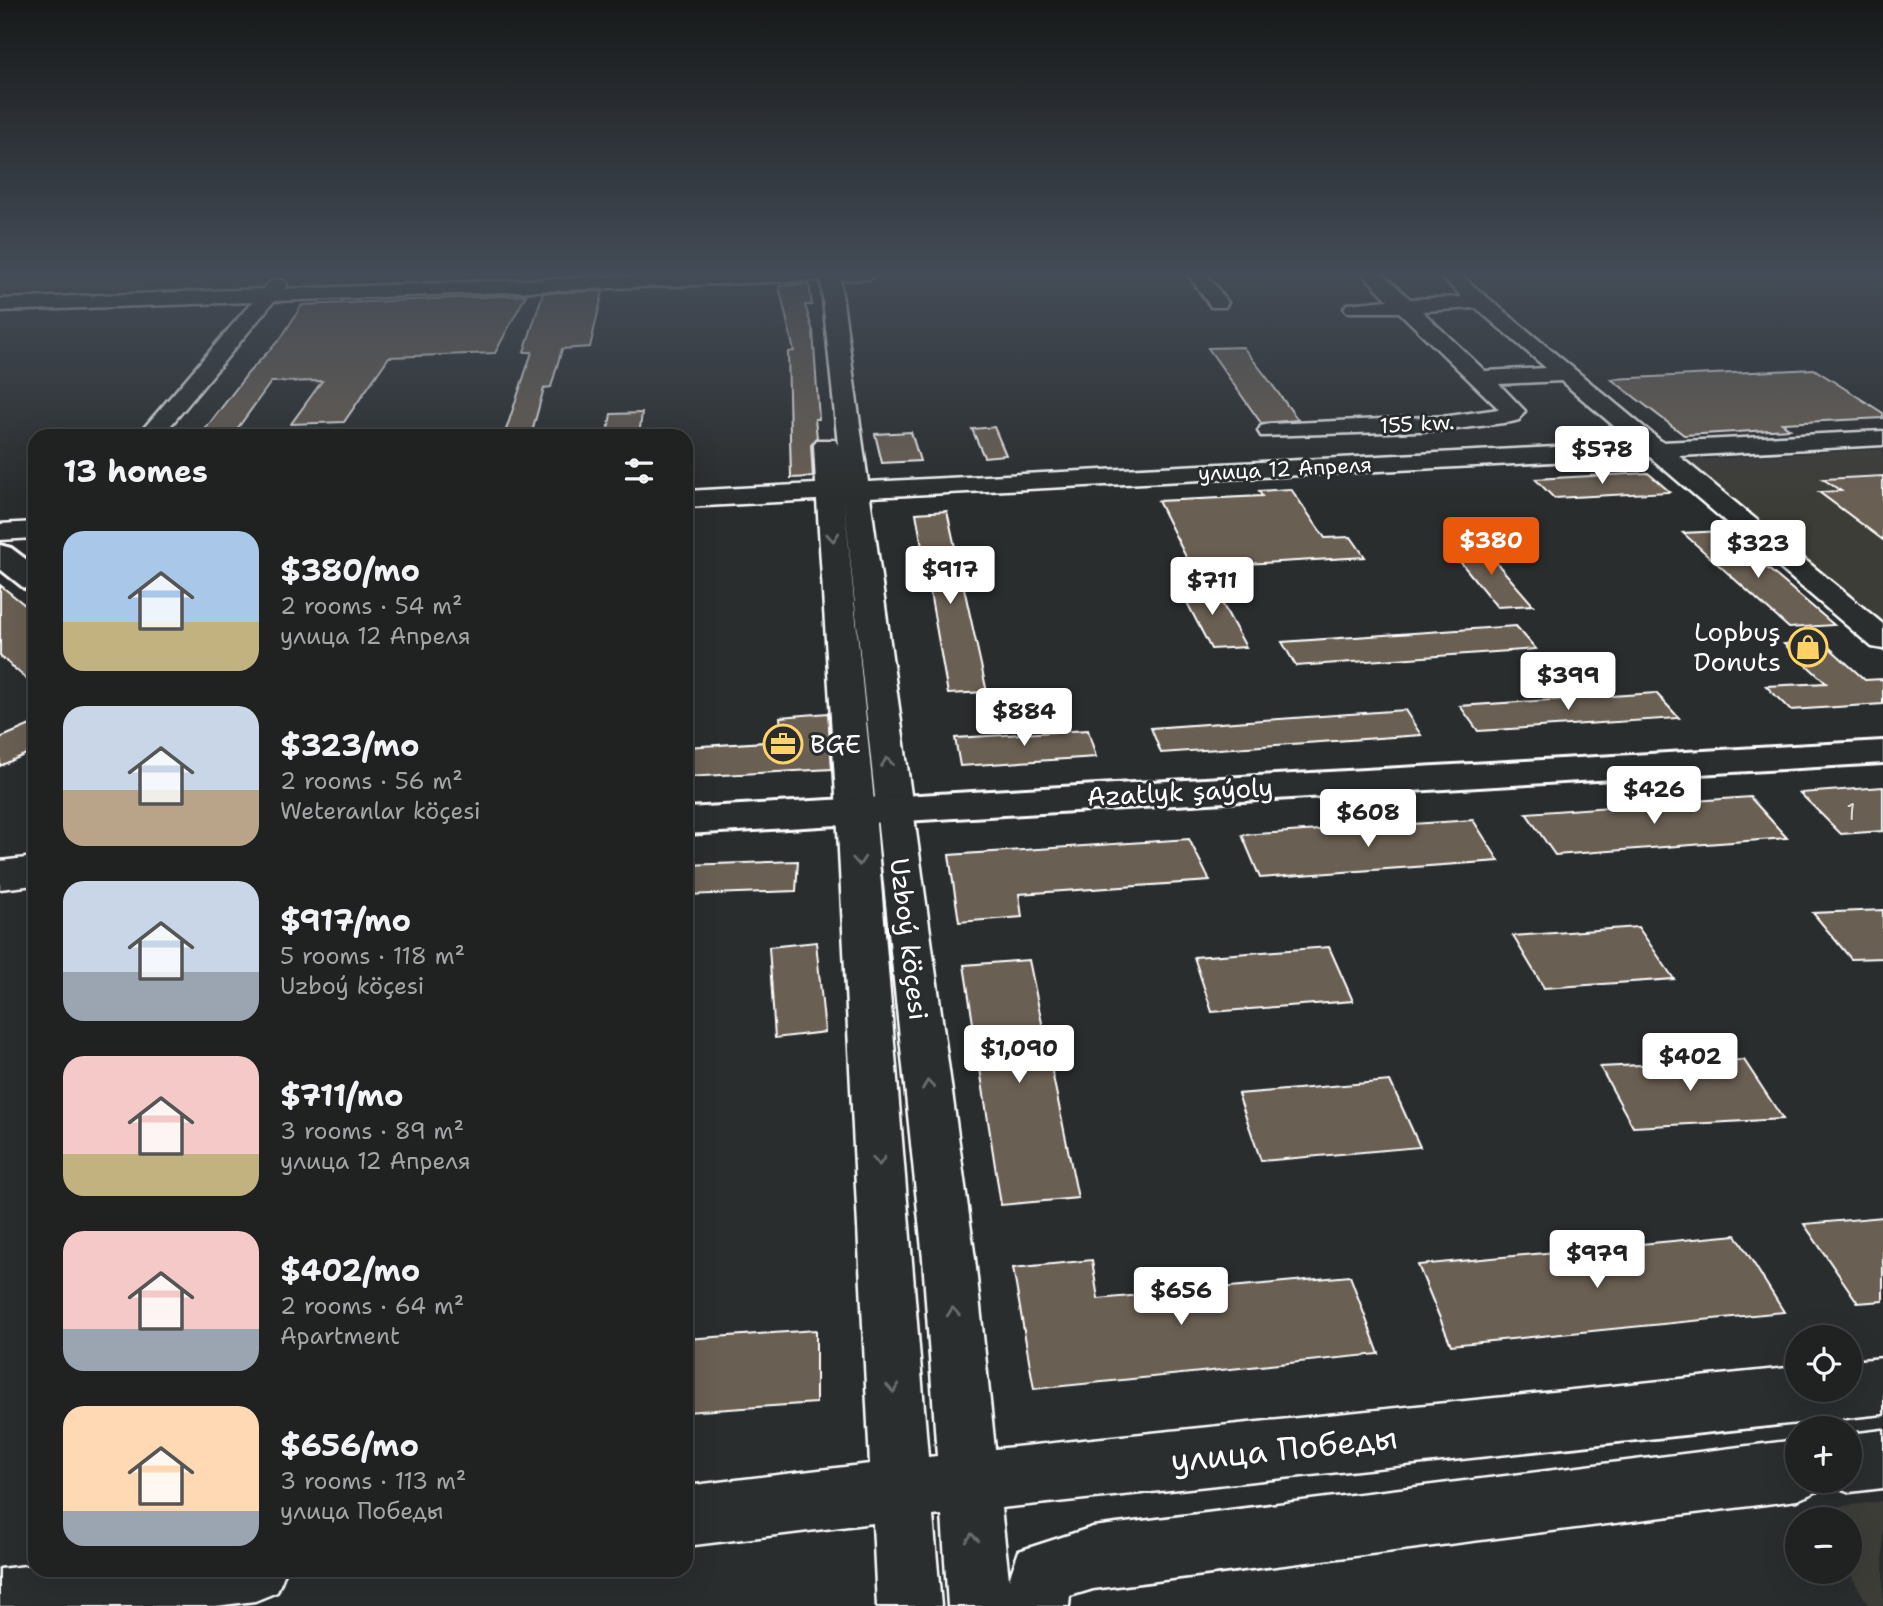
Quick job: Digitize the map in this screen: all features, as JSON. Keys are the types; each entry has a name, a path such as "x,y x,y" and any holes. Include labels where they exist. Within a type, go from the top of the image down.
{"main road":[{"path":"0,554 28,575"},
{"name":"Azatlyk şaýoly","path":"693,821 1883,752"}],"street":[{"path":"155,429 223,348"},
{"name":"Uzboý köçesi","path":"835,348 842,491 874,809 900,1490 909,1606"},
{"path":"1448,348 1479,378 1566,373"},
{"path":"1536,348 1883,640"},
{"name":"155 kw.","path":"1270,431 1449,423 1511,415 1513,411 1510,407 1479,378"},
{"name":"улица 12 Апреля","path":"693,499 1883,438"},
{"path":"0,532 28,530"},
{"name":"Uzboý köçesi","path":"874,809 949,1259 966,1482 979,1606"},
{"path":"0,875 28,873"},
{"name":"улица Победы","path":"693,1515 966,1482 1883,1386"},
{"path":"1862,1462 1883,1459"},
{"path":"1037,1606 1041,1573 1093,1558 1785,1472"},
{"path":"0,1601 197,1577"}],"shaded area":[{"path":"1883,449 1883,624 1683,460"},
{"path":"1883,1501 1883,1606 1869,1606 1856,1584 1862,1584 1862,1507 1836,1507"}],"building":[{"path":"272,348 498,348 495,353 389,357 344,422 291,424 322,381 271,382 237,429 205,429 248,373"},
{"path":"525,348 577,348 562,349 551,387 544,388 533,429 506,429 532,352 524,352"},
{"path":"793,348 814,348 819,419 815,419 817,438 811,445 813,477 791,478 788,352 794,351"},
{"path":"1208,348 1244,348 1298,420 1261,423"},
{"path":"1814,369 1883,413 1883,418 1782,423 1790,429 1684,435 1611,379"},
{"path":"642,413 640,429 608,429 611,414"},
{"path":"994,427 1006,455 984,457 972,429"},
{"path":"911,432 920,461 882,463 875,434"},
{"path":"1648,473 1670,492 1554,498 1535,479"},
{"path":"1883,476 1883,540 1819,492 1841,491 1823,479"},
{"path":"1291,489 1325,538 1351,537 1365,557 1191,567 1158,501 1262,496 1259,491"},
{"path":"947,511 987,692 948,694 916,513"},
{"path":"1724,531 1834,625 1789,628 1683,533"},
{"path":"1482,546 1533,605 1497,607 1449,548"},
{"path":"0,585 28,607 28,680 0,656"},
{"path":"1212,585 1246,647 1211,649 1179,587"},
{"path":"1516,626 1536,649 1296,666 1282,642"},
{"path":"1822,641 1865,680 1883,679 1883,704 1790,710 1766,686 1826,683 1784,644"},
{"path":"1656,693 1679,718 1478,731 1460,706"},
{"path":"1405,710 1421,735 1161,753 1151,728"},
{"name":"BGE","path":"828,713 832,769 693,777 693,747 782,741 780,717"},
{"path":"28,726 28,753 0,766 0,738"},
{"path":"1088,730 1096,757 960,766 955,738"},
{"path":"1883,787 1883,831 1841,834 1800,793"},
{"path":"1750,797 1787,838 1555,855 1526,813"},
{"path":"1473,820 1499,861 1260,878 1242,835"},
{"path":"1189,839 1210,881 1019,894 1022,917 959,922 949,855"},
{"path":"798,861 796,891 693,895 693,865"},
{"path":"1883,910 1883,958 1851,959 1813,913"},
{"path":"1638,927 1674,979 1544,988 1513,936"},
{"path":"816,942 825,1032 775,1038 769,947"},
{"path":"1329,947 1353,1001 1212,1012 1194,957"},
{"path":"1029,960 1078,1198 1001,1205 964,965"},
{"path":"1744,1060 1783,1119 1633,1127 1600,1067"},
{"path":"1390,1081 1420,1147 1261,1161 1238,1094"},
{"path":"1883,1217 1883,1301 1858,1303 1804,1224"},
{"path":"1736,1235 1784,1312 1451,1345 1418,1265"},
{"path":"1092,1260 1098,1299 1350,1276 1379,1354 1034,1389 1013,1268"},
{"path":"816,1330 816,1403 693,1412 693,1339"}],"place":[{"name":"Lopbuş Donuts","path":"1808,647"},
{"name":"BGE","path":"783,744"}]}
